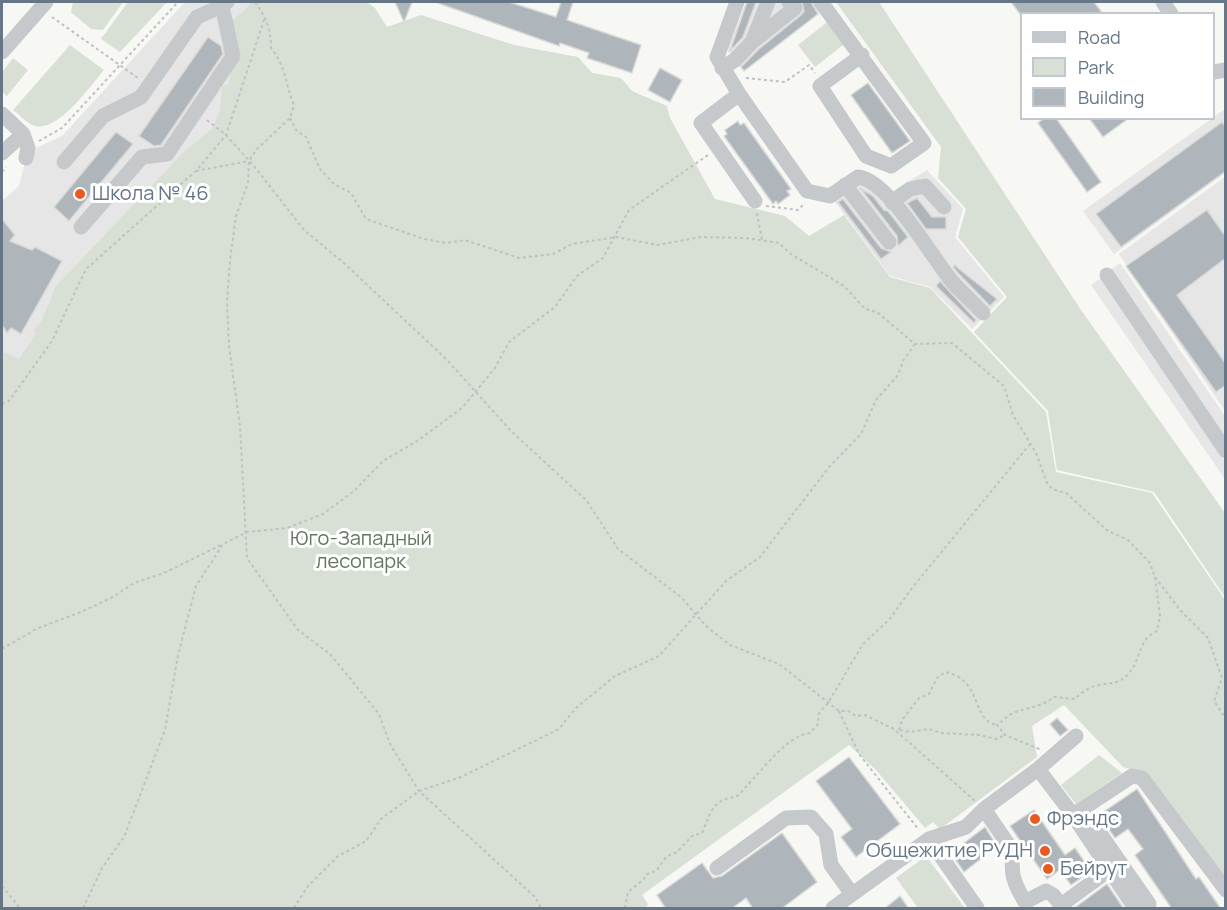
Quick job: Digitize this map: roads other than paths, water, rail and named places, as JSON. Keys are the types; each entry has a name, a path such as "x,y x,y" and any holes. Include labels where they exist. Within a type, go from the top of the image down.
{"lane":[{"path":"737,2 717,57 739,94 807,191 830,196 858,177 867,178 892,202 952,280 983,313"},
{"path":"752,42 768,2"},
{"path":"722,68 735,60 752,42 795,8 789,2"},
{"path":"821,2 862,55 924,143 891,166 866,156 820,86 862,55"},
{"path":"64,162 103,116 141,97 197,17 225,4 232,56 167,154 142,157 81,227"},
{"path":"2,52 43,5"},
{"path":"739,94 701,123 755,201"},
{"path":"2,114 26,147 2,153"},
{"path":"845,185 889,242"},
{"path":"892,202 910,189 925,186 944,207"},
{"path":"1107,275 1226,451"},
{"path":"838,907 852,894 929,839 966,826 984,809 1038,770 1076,736"},
{"path":"1038,770 1078,812 1142,906"},
{"path":"1078,812 1132,776 1142,778 1226,890"},
{"path":"984,809 1014,853 1011,867 1020,905 1046,891 1053,895 1061,905 1114,867"},
{"path":"717,868 786,818 811,817 826,834 831,865 852,894"},
{"path":"929,839 977,909"}],"place":[{"name":"Школа № 46","path":"80,194"},
{"name":"Фрэндс","path":"1035,819"},
{"name":"Общежитие РУДН","path":"1045,851"},
{"name":"Бейрут","path":"1048,869"}],"park label":[{"name":"Юго-Западный лесопарк","path":"361,550"}]}
